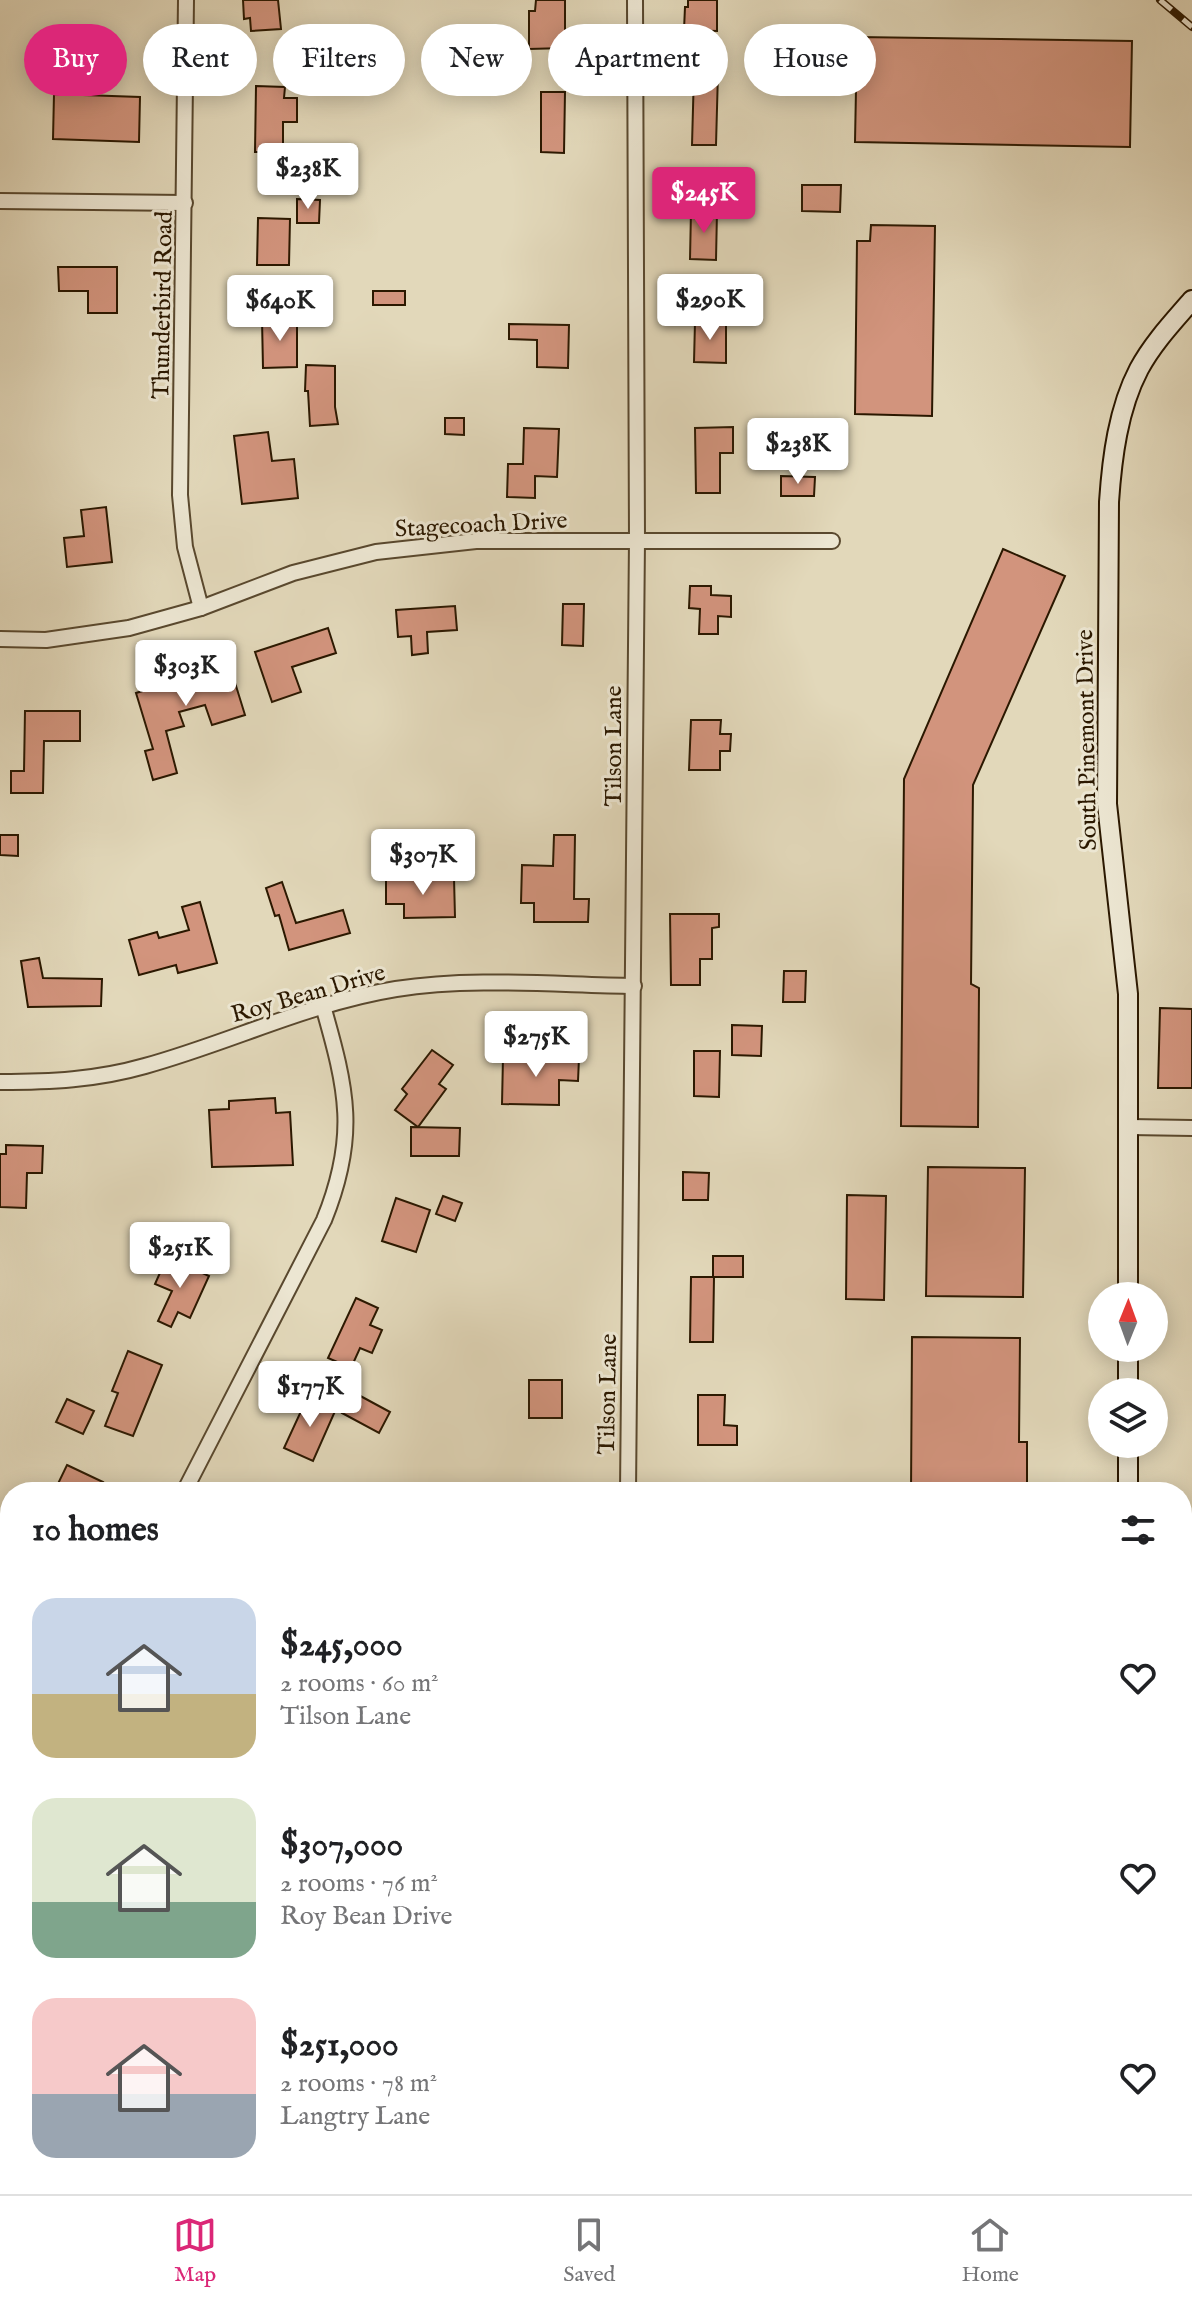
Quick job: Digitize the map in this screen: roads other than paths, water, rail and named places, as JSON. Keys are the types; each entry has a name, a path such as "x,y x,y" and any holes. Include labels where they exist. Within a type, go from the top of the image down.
{"street":[{"name":"Thunderbird Road","path":"186,0 180,495 185,547 201,608"},
{"name":"Tilson Lane","path":"628,1482 637,540 635,0"},
{"path":"0,201 185,203"},
{"name":"South Pinemont Drive","path":"1128,1282 1128,994 1107,804 1109,502 1113,455 1138,370 1192,300"},
{"name":"Stagecoach Drive","path":"0,639 46,640 129,628 201,608 293,573 376,552 476,541 832,541"},
{"name":"Roy Bean Drive","path":"0,1082 64,1082 144,1066 323,1006 395,989 439,985 634,986"},
{"path":"189,1482 324,1220 338,1186 347,1130 345,1099 342,1070 323,1006"},
{"path":"1130,1127 1192,1128"},
{"path":"1128,1458 1128,1482"}],"railway":[{"path":"1160,0 1192,27"}]}
